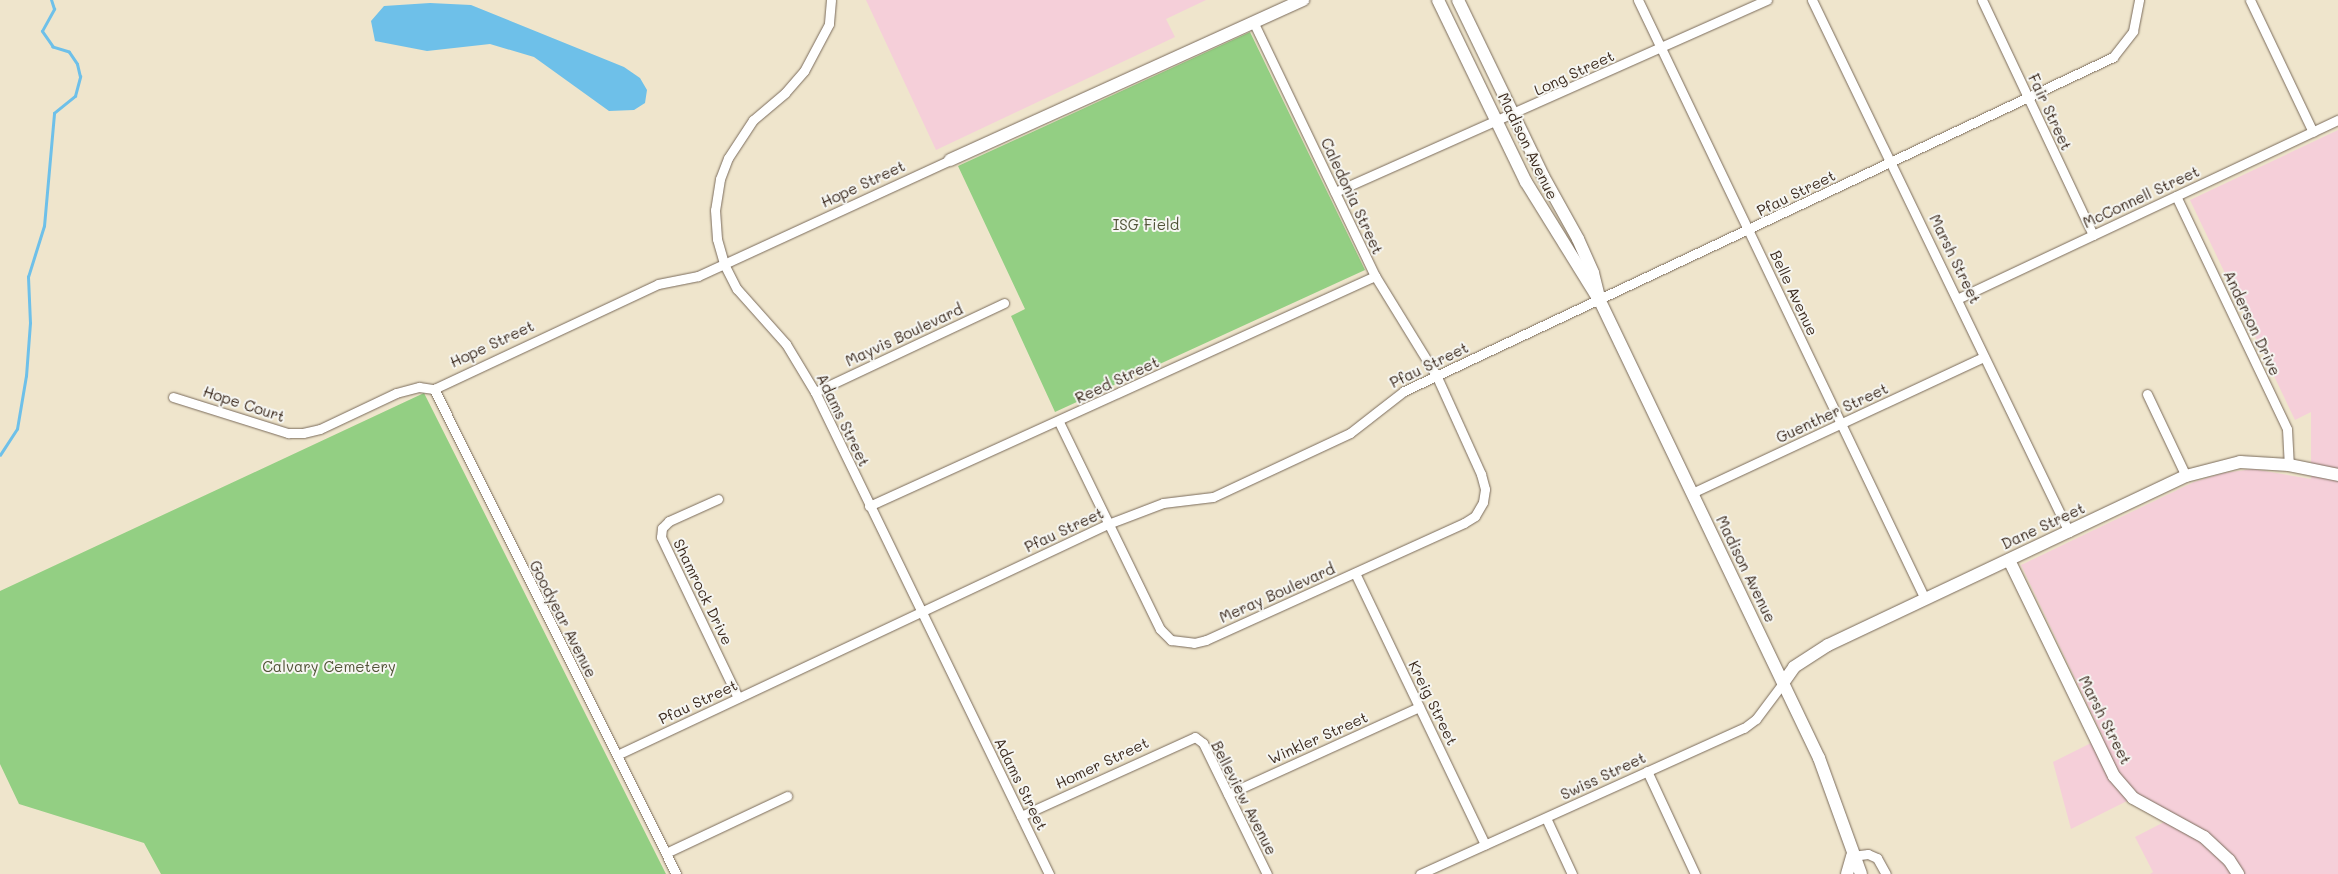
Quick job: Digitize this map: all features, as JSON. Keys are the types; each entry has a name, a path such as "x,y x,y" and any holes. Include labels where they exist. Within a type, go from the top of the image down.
{"street":[{"name":"Adams Street","path":"831,0 828,24 804,71 785,93 753,120 728,158 720,179 715,210 717,239 724,264 751,307 786,344 815,392 1049,874"},
{"name":"Hope Street","path":"434,389 658,284 698,276 816,224 950,160 1303,0"},
{"name":"Madison Avenue","path":"1438,0 1541,209 1600,301"},
{"name":"Madison Avenue","path":"1458,0 1578,239 1600,301 1830,784 1852,856 1861,874"},
{"name":"Belle Avenue","path":"1638,0 1925,599"},
{"name":"Long Street","path":"1335,192 1767,0"},
{"name":"Marsh Street","path":"1812,0 2069,532"},
{"name":"Fair Street","path":"1982,0 2093,235"},
{"name":"Pfau Street","path":"617,755 1108,524 1163,503 1213,497 1350,433 1382,406 1436,375 1600,301 2114,57 2133,31 2139,0"},
{"path":"2250,0 2313,132"},
{"name":"Caledonia Street","path":"1254,22 1375,276 1436,375"},
{"name":"McConnell Street","path":"1957,299 2338,120"},
{"name":"Anderson Drive","path":"2176,196 2287,429 2289,466"},
{"name":"Reed Street","path":"869,506 1059,422 1375,276"},
{"name":"Mayvis Boulevard","path":"815,392 1004,303"},
{"name":"Guenther Street","path":"1692,493 1984,357"},
{"name":"Meray Boulevard","path":"1059,422 1160,628 1170,640 1194,643 1206,640 1464,523 1475,516 1483,502 1486,488 1436,375"},
{"name":"Hope Court","path":"172,397 288,433 303,433 320,429 396,393 419,387 434,389"},
{"name":"Goodyear Avenue","path":"434,389 676,874"},
{"path":"2147,394 2186,476"},
{"name":"Dane Street","path":"1782,683 1794,667 1810,654 2186,476 2240,462 2289,466 2338,475"},
{"name":"Shamrock Drive","path":"718,499 669,521 662,528 661,537 738,698"},
{"name":"Marsh Street","path":"2010,560 2114,776 2133,798 2204,837 2228,860 2238,874"},
{"name":"Kreig Street","path":"1354,573 1486,844"},
{"name":"Swiss Street","path":"1420,874 1744,728 1756,719 1782,683"},
{"name":"Winkler Street","path":"1228,794 1420,707"},
{"name":"Homer Street","path":"1021,816 1195,737"},
{"name":"Belleview Avenue","path":"1195,737 1203,743 1267,874"},
{"path":"1647,771 1695,874"},
{"path":"666,853 787,796"},
{"path":"1546,818 1572,874"},
{"path":"1847,874 1852,856 1868,854 1878,858 1886,874"}],"shaded area":[{"path":"866,0 1206,0 1166,19 1175,37 936,150"},
{"path":"2338,130 2338,874 2150,874 2153,872 2135,837 2168,820 2133,798 2071,829 2053,762 2103,737 2021,565 2194,482 2224,473 2253,469 2311,479 2311,412 2295,420 2190,200"}],"green space":[{"name":"ISG Field","path":"1250,32 1365,270 1055,412 1011,316 1025,309 958,166"},
{"name":"Calvary Cemetery","path":"424,393 666,874 161,874 144,843 19,804 0,764 0,591"}],"water":[{"path":"430,3 471,5 624,67 640,78 647,90 645,103 634,110 609,111 534,57 490,44 427,51 375,41 371,21 384,6"}],"waterway":[{"path":"0,455 17,429 26,376 30,323 28,277 44,226 54,113 75,96 80,77 77,64 69,52 53,47 42,31 54,9 51,0"}]}
